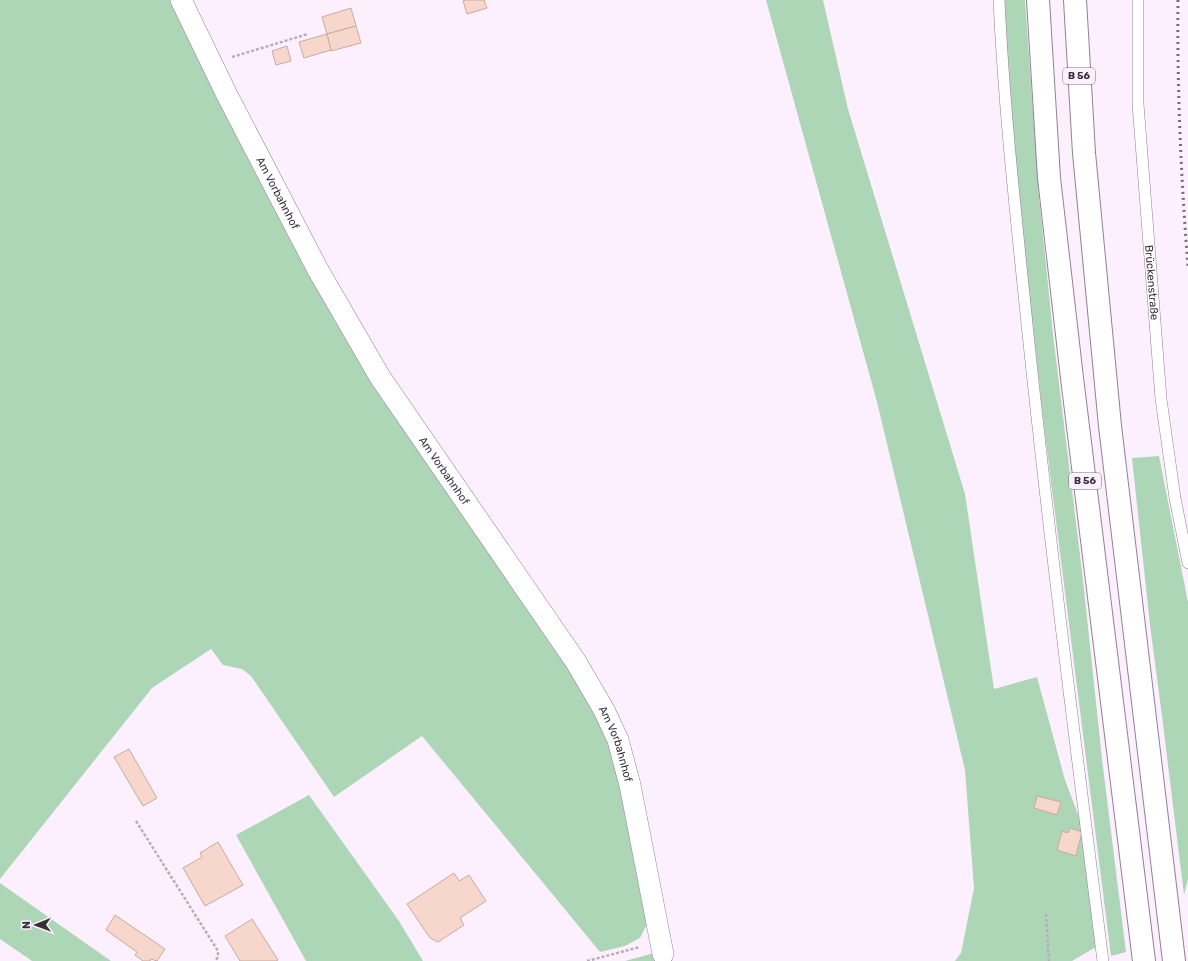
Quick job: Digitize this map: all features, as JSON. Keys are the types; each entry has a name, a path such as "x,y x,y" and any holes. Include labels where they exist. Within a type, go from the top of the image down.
{"main road":[{"name":"B 56","path":"1038,0 1049,178 1073,386 1144,961"},
{"name":"B 56","path":"1075,0 1084,152 1110,426 1174,961"}],"street":[{"name":"Am Vorbahnhof","path":"181,0 212,64 318,270 380,377 576,662 604,710 618,740 630,785 662,950"}],"lane":[{"path":"999,0 1002,71 1010,164 1038,426 1099,960"},
{"name":"Brückenstraße","path":"1138,0 1138,104 1161,399 1175,498 1188,563"}],"path":[{"path":"212,64 308,34"},
{"path":"136,821 218,951 218,957 215,961"},
{"path":"1046,914 1049,961"},
{"path":"586,961 642,946 662,950"}],"green space":[{"path":"0,0 174,0 313,272 572,666 612,742 648,922 640,938 625,946 600,952 422,736 334,797 251,676 242,669 223,665 211,649 152,688 0,879"},
{"path":"766,0 823,0 848,109 965,494 994,689 1037,677 1065,780 1082,825 1096,947 1072,961 955,961 961,953 974,888 965,770 877,402"},
{"path":"1003,0 1025,0 1039,196 1053,334 1126,952 1111,956 1044,426 1014,161"},
{"path":"1159,456 1188,602 1188,879 1184,895 1150,625 1132,458"},
{"path":"309,795 399,921 423,961 306,961 236,835"},
{"path":"0,883 111,961 32,961 0,939"},
{"path":"654,953 656,961 625,961"}],"building":[{"path":"484,0 487,8 467,14 463,1"},
{"path":"351,8 356,26 327,34 322,17"},
{"path":"356,26 361,43 331,51 327,34"},
{"path":"327,34 331,50 304,58 299,42"},
{"path":"287,46 291,61 276,65 272,51"},
{"path":"129,749 157,798 143,806 114,757"},
{"path":"1037,796 1061,802 1057,815 1034,808"},
{"path":"1070,828 1082,832 1076,856 1057,850 1062,831 1068,833"},
{"path":"218,842 243,885 205,906 183,868 202,857 200,853"},
{"path":"454,873 459,881 469,875 486,901 460,918 464,925 438,942 430,938 407,904"},
{"path":"115,915 165,949 157,961 151,959 150,961 143,961 135,955 137,952 106,930"},
{"path":"252,919 278,960 240,961 225,936"}],"railway":[{"path":"1178,0 1180,134 1188,267"}]}
